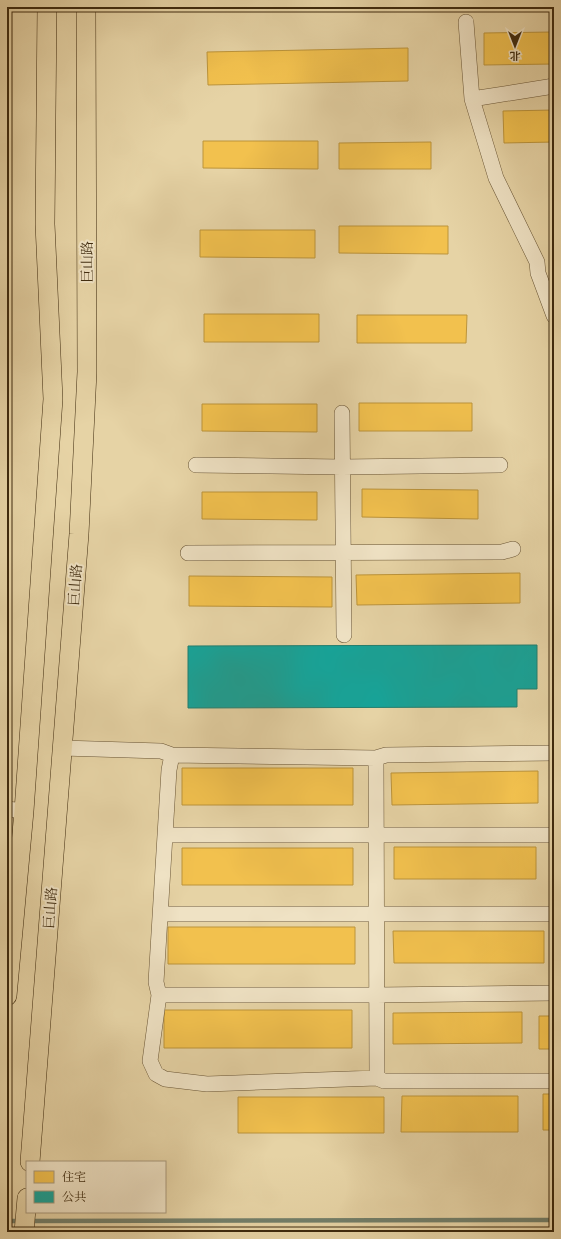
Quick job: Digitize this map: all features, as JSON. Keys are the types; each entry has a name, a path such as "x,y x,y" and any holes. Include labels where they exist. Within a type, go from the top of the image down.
{"main road":[{"path":"7,996 16,810 53,399 45,224 47,7"},
{"name":"巨山路","path":"30,1161 79,534 87,372 86,7"},
{"path":"24,1232 26,1209"}],"street":[{"path":"466,22 472,99 496,178 537,262 538,274 554,316"},
{"path":"472,99 554,86"},
{"path":"342,413 344,635"},
{"path":"196,465 342,467 500,465"},
{"path":"188,553 502,552 513,549"},
{"path":"62,748 160,752 172,755 376,758 386,755 554,753"},
{"path":"172,755 169,770 156,982 159,995 150,1061 156,1074 165,1079 207,1084 377,1078 384,1081 554,1081"},
{"path":"376,758 377,1078"},
{"path":"166,835 554,835"},
{"path":"160,914 554,914"},
{"path":"159,995 554,993"}],"green space":[{"path":"7,602 10,602 7,654"}],"building: 住宅":[{"path":"553,32 553,64 484,65 484,33"},
{"path":"408,48 408,81 208,85 207,52"},
{"path":"554,110 554,142 504,143 503,111"},
{"path":"203,141 318,141 318,169 203,168"},
{"path":"431,142 431,169 339,169 339,143"},
{"path":"339,226 448,226 448,254 339,253"},
{"path":"200,230 315,230 315,258 200,257"},
{"path":"204,314 319,314 319,342 204,342"},
{"path":"357,315 467,315 466,343 357,343"},
{"path":"359,403 472,403 472,431 359,431"},
{"path":"202,404 317,404 317,432 202,431"},
{"path":"362,489 478,490 478,519 362,517"},
{"path":"202,492 317,492 317,520 202,519"},
{"path":"520,573 520,603 357,605 356,575"},
{"path":"189,576 332,577 332,607 189,606"},
{"path":"182,768 353,768 353,805 182,805"},
{"path":"538,771 538,803 392,805 391,773"},
{"path":"394,847 536,847 536,879 394,879"},
{"path":"182,848 353,848 353,885 182,885"},
{"path":"168,927 355,927 355,964 168,964"},
{"path":"393,931 544,931 544,963 394,963"},
{"path":"164,1010 352,1010 352,1048 164,1048"},
{"path":"522,1012 522,1043 393,1044 393,1013"},
{"path":"539,1016 554,1016 554,1049 539,1049"},
{"path":"543,1094 554,1094 554,1130 543,1130"},
{"path":"402,1096 518,1096 518,1132 401,1132"},
{"path":"238,1097 384,1097 384,1133 238,1133"}],"building: 公共":[{"path":"537,645 537,689 517,689 517,707 188,708 188,646"}],"waterway":[{"path":"30,1221 554,1220"},
{"path":"7,1221 20,1221"}]}
